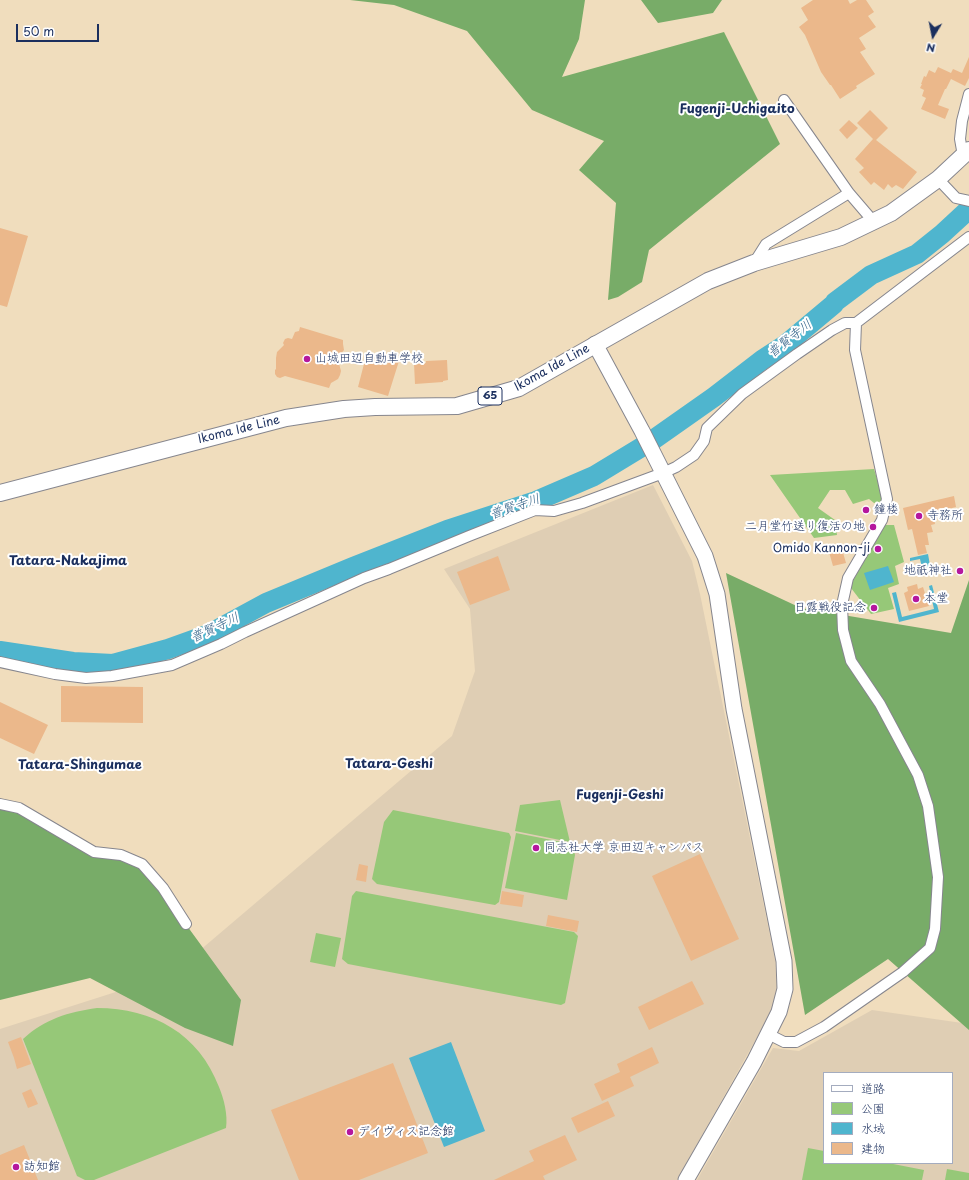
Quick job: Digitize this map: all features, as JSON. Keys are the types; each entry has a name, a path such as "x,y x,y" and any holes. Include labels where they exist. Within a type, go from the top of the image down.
{"main road":[{"name":"Ikoma Ide Line","path":"0,493 286,418 367,407 457,406 519,388 708,281 754,263 840,237 891,213 938,180 966,153"}],"street":[{"path":"966,153 960,139 962,121 969,94"},
{"path":"784,100 849,193 874,221"},
{"path":"938,180 956,198 969,201"},
{"path":"754,263 766,244 849,193"},
{"path":"0,662 55,674 86,678 112,676 172,664 220,644 364,578 390,569 527,513 535,510 554,511 575,505 661,469 676,467 694,455 704,441 707,428 742,394 832,330 846,323 856,324 969,237"},
{"path":"768,1034 784,1042 796,1042 824,1027 903,972 930,948 935,929 938,877 928,806 918,775 880,704 851,661 843,630 842,605 848,578 882,520 887,499 855,350 856,324"},
{"path":"595,344 642,430 705,556 717,594 734,709 784,961 785,989 779,1012 754,1062 686,1180"},
{"path":"0,804 19,808 94,852 121,855 142,864 163,888 186,924"}],"shaded area":[{"name":"同志社大学 京田辺キャンパス","path":"653,485 692,561 775,960 777,990 770,1014 677,1180 0,1180 0,1029 172,974 452,736 475,671 470,609 444,569"},
{"path":"872,1010 969,1024 969,1180 697,1180 773,1048 799,1051"}],"green space":[{"path":"350,0 585,0 579,39 562,77 724,32 780,144 649,250 642,282 618,297 608,300 616,203 579,170 604,141 532,110 467,31 394,5"},
{"path":"641,0 722,0 713,13 658,23"},
{"path":"874,469 884,502 874,503 869,499 853,504 845,490 830,490 818,508 835,520 837,535 814,538 770,475"},
{"path":"885,525 894,525 904,562 895,566 899,584 888,588 894,609 871,614 851,588 852,582"},
{"path":"726,573 801,608 951,633 969,580 969,1030 888,959 805,1015"},
{"path":"560,800 570,842 515,831 520,805"},
{"path":"0,804 94,852 142,864 241,1000 233,1046 185,1028 90,978 0,1000"},
{"path":"393,810 509,833 511,837 499,902 495,905 377,884 372,879 384,822"},
{"path":"516,833 572,844 575,855 567,900 505,888"},
{"path":"356,891 574,932 578,936 565,1003 561,1005 348,964 342,959 352,896"},
{"path":"316,933 341,938 335,967 310,962"},
{"path":"97,1008 118,1009 155,1019 172,1028 186,1039 199,1052 210,1068 219,1087 225,1107 226,1128 94,1180 85,1180 77,1176 23,1039 48,1021 67,1014"},
{"path":"808,1148 823,1151 823,1164 893,1164 924,1170 922,1180 802,1180"},
{"path":"947,1169 969,1173 969,1180 945,1180"}],"water":[{"path":"928,554 931,571 923,572 920,559 910,561 910,558"},
{"path":"888,566 894,582 870,590 864,573"},
{"path":"932,585 939,612 899,622 892,593 896,592 902,617 934,609 929,586"},
{"path":"451,1042 485,1131 444,1147 409,1058"}],"building":[{"path":"813,0 848,0 850,4 857,0 866,0 874,12 868,16 876,27 859,38 866,49 860,52 875,74 856,86 857,88 840,99 821,72 805,35 799,27 808,20 801,8"},
{"path":"969,57 969,78 965,86 951,79 938,105 949,109 945,119 921,109 926,98 922,96 924,90 920,88 924,76 926,77 929,70 935,73 938,67 951,73 953,69 962,73"},
{"path":"870,110 888,128 876,140 917,172 903,189 896,185 892,188 888,184 884,190 874,182 871,185 859,172 864,168 855,159 873,139 857,123"},
{"path":"849,120 858,128 847,139 839,130"},
{"path":"0,228 28,236 7,307 0,305"},
{"name":"山城田辺自動車学校","path":"300,327 343,340 344,350 339,356 338,360 341,371 340,375 338,379 331,383 329,388 285,376 280,378 275,374 277,352 284,345 283,343 285,339 292,339 295,332 299,331"},
{"path":"389,358 399,361 388,396 358,387 364,364 370,364 371,359 387,365"},
{"path":"447,360 448,380 443,382 415,384 414,364 426,363 426,361"},
{"path":"954,496 956,507 933,513 935,524 931,525 933,532 927,533 929,545 925,545 927,553 918,555 912,529 908,530 903,508"},
{"path":"842,549 846,563 833,566 829,552"},
{"path":"498,556 510,590 470,605 457,572"},
{"name":"本堂","path":"917,584 918,589 923,587 929,606 909,611 904,593 908,591 907,587"},
{"path":"61,686 143,687 143,723 61,722"},
{"path":"0,702 48,725 34,754 0,738"},
{"path":"700,854 739,939 691,961 652,876"},
{"path":"359,864 368,866 366,882 356,880"},
{"path":"502,891 524,895 522,907 500,904"},
{"path":"548,915 579,921 577,932 546,926"},
{"path":"692,981 704,1004 649,1030 638,1007"},
{"path":"21,1037 31,1064 17,1069 8,1042"},
{"path":"652,1047 659,1063 630,1077 634,1086 602,1101 594,1084 620,1072 617,1064"},
{"name":"デイヴィス記念館","path":"393,1063 428,1153 359,1180 299,1180 271,1110"},
{"path":"31,1089 38,1104 28,1108 22,1093"},
{"path":"608,1101 615,1116 578,1133 571,1118"},
{"path":"565,1135 577,1160 543,1176 545,1180 494,1180 534,1161 529,1151"},
{"name":"訪知館","path":"24,1145 38,1180 0,1180 0,1155"}],"waterway":[{"name":"普賢寺川","path":"0,651 73,662 113,664 168,649 207,635 266,603 353,567 447,530 536,501 594,476 650,442 714,397 762,360 785,345 835,302 871,275 917,254 942,234 969,209"}],"place":[{"name":"山城田辺自動車学校","path":"307,359"},
{"name":"鐘楼","path":"866,510"},
{"name":"寺務所","path":"919,516"},
{"name":"二月堂竹送り復活の地","path":"873,527"},
{"name":"Omido Kannon-ji","path":"878,549"},
{"name":"地祇神社","path":"960,571"},
{"name":"本堂","path":"916,599"},
{"name":"日露戦役記念","path":"874,608"},
{"name":"同志社大学 京田辺キャンパス","path":"536,848"},
{"name":"デイヴィス記念館","path":"350,1132"},
{"name":"訪知館","path":"16,1167"}],"district":[{"name":"Fugenji-Uchigaito","path":"737,109"},
{"name":"Tatara-Nakajima","path":"68,561"},
{"name":"Tatara-Geshi","path":"389,764"},
{"name":"Tatara-Shingumae","path":"80,765"},
{"name":"Fugenji-Geshi","path":"620,795"}]}
